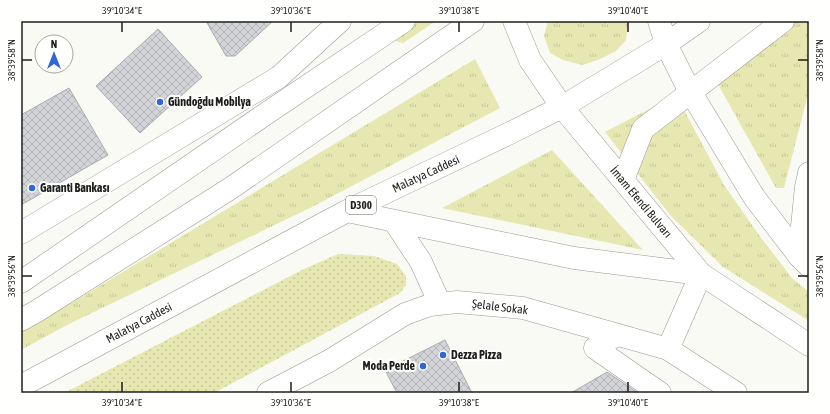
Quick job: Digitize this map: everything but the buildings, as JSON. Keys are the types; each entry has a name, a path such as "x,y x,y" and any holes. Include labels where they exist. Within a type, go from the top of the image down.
{"main road":[{"path":"21,233 279,77 340,21"},
{"path":"21,282 404,21"},
{"path":"21,320 231,188 473,21"},
{"name":"İmam Efendi Bulvarı","path":"514,21 530,60 562,107 701,274 809,345"},
{"path":"659,21 666,44 690,92 754,197 804,261"},
{"name":"Malatya Caddesi","path":"21,386 347,211 562,107 666,44 700,21"},
{"path":"623,180 643,129 783,21"},
{"path":"804,261 806,187 809,173"},
{"path":"347,211 574,258 701,274 668,349"},
{"path":"394,221 421,262 440,304"},
{"name":"Şelale Sokak","path":"268,393 329,361 405,314 430,305 457,302 523,308 668,349 736,393"},
{"path":"617,335 596,348 660,393"}],"green space":[{"path":"387,21 436,21 403,43 387,39"},
{"path":"548,21 628,21 626,40 616,51 598,60 582,65 563,60 550,53 544,36"},
{"path":"788,21 809,21 809,90 784,188 776,188 710,70"},
{"path":"475,59 500,108 312,207 69,324 21,350 21,330 83,296"},
{"path":"676,95 724,185 759,235 792,278 809,292 809,321 723,267 671,216 605,132"},
{"path":"552,150 643,250 442,208"},
{"path":"338,254 374,256 397,264 406,276 406,285 400,293 214,393 64,393 304,269"}],"place":[{"name":"Gündoğdu Mobilya","path":"160,102"},
{"name":"Garanti Bankası","path":"32,188"},
{"name":"Dezza Pizza","path":"443,355"},
{"name":"Moda Perde","path":"423,366"}]}
